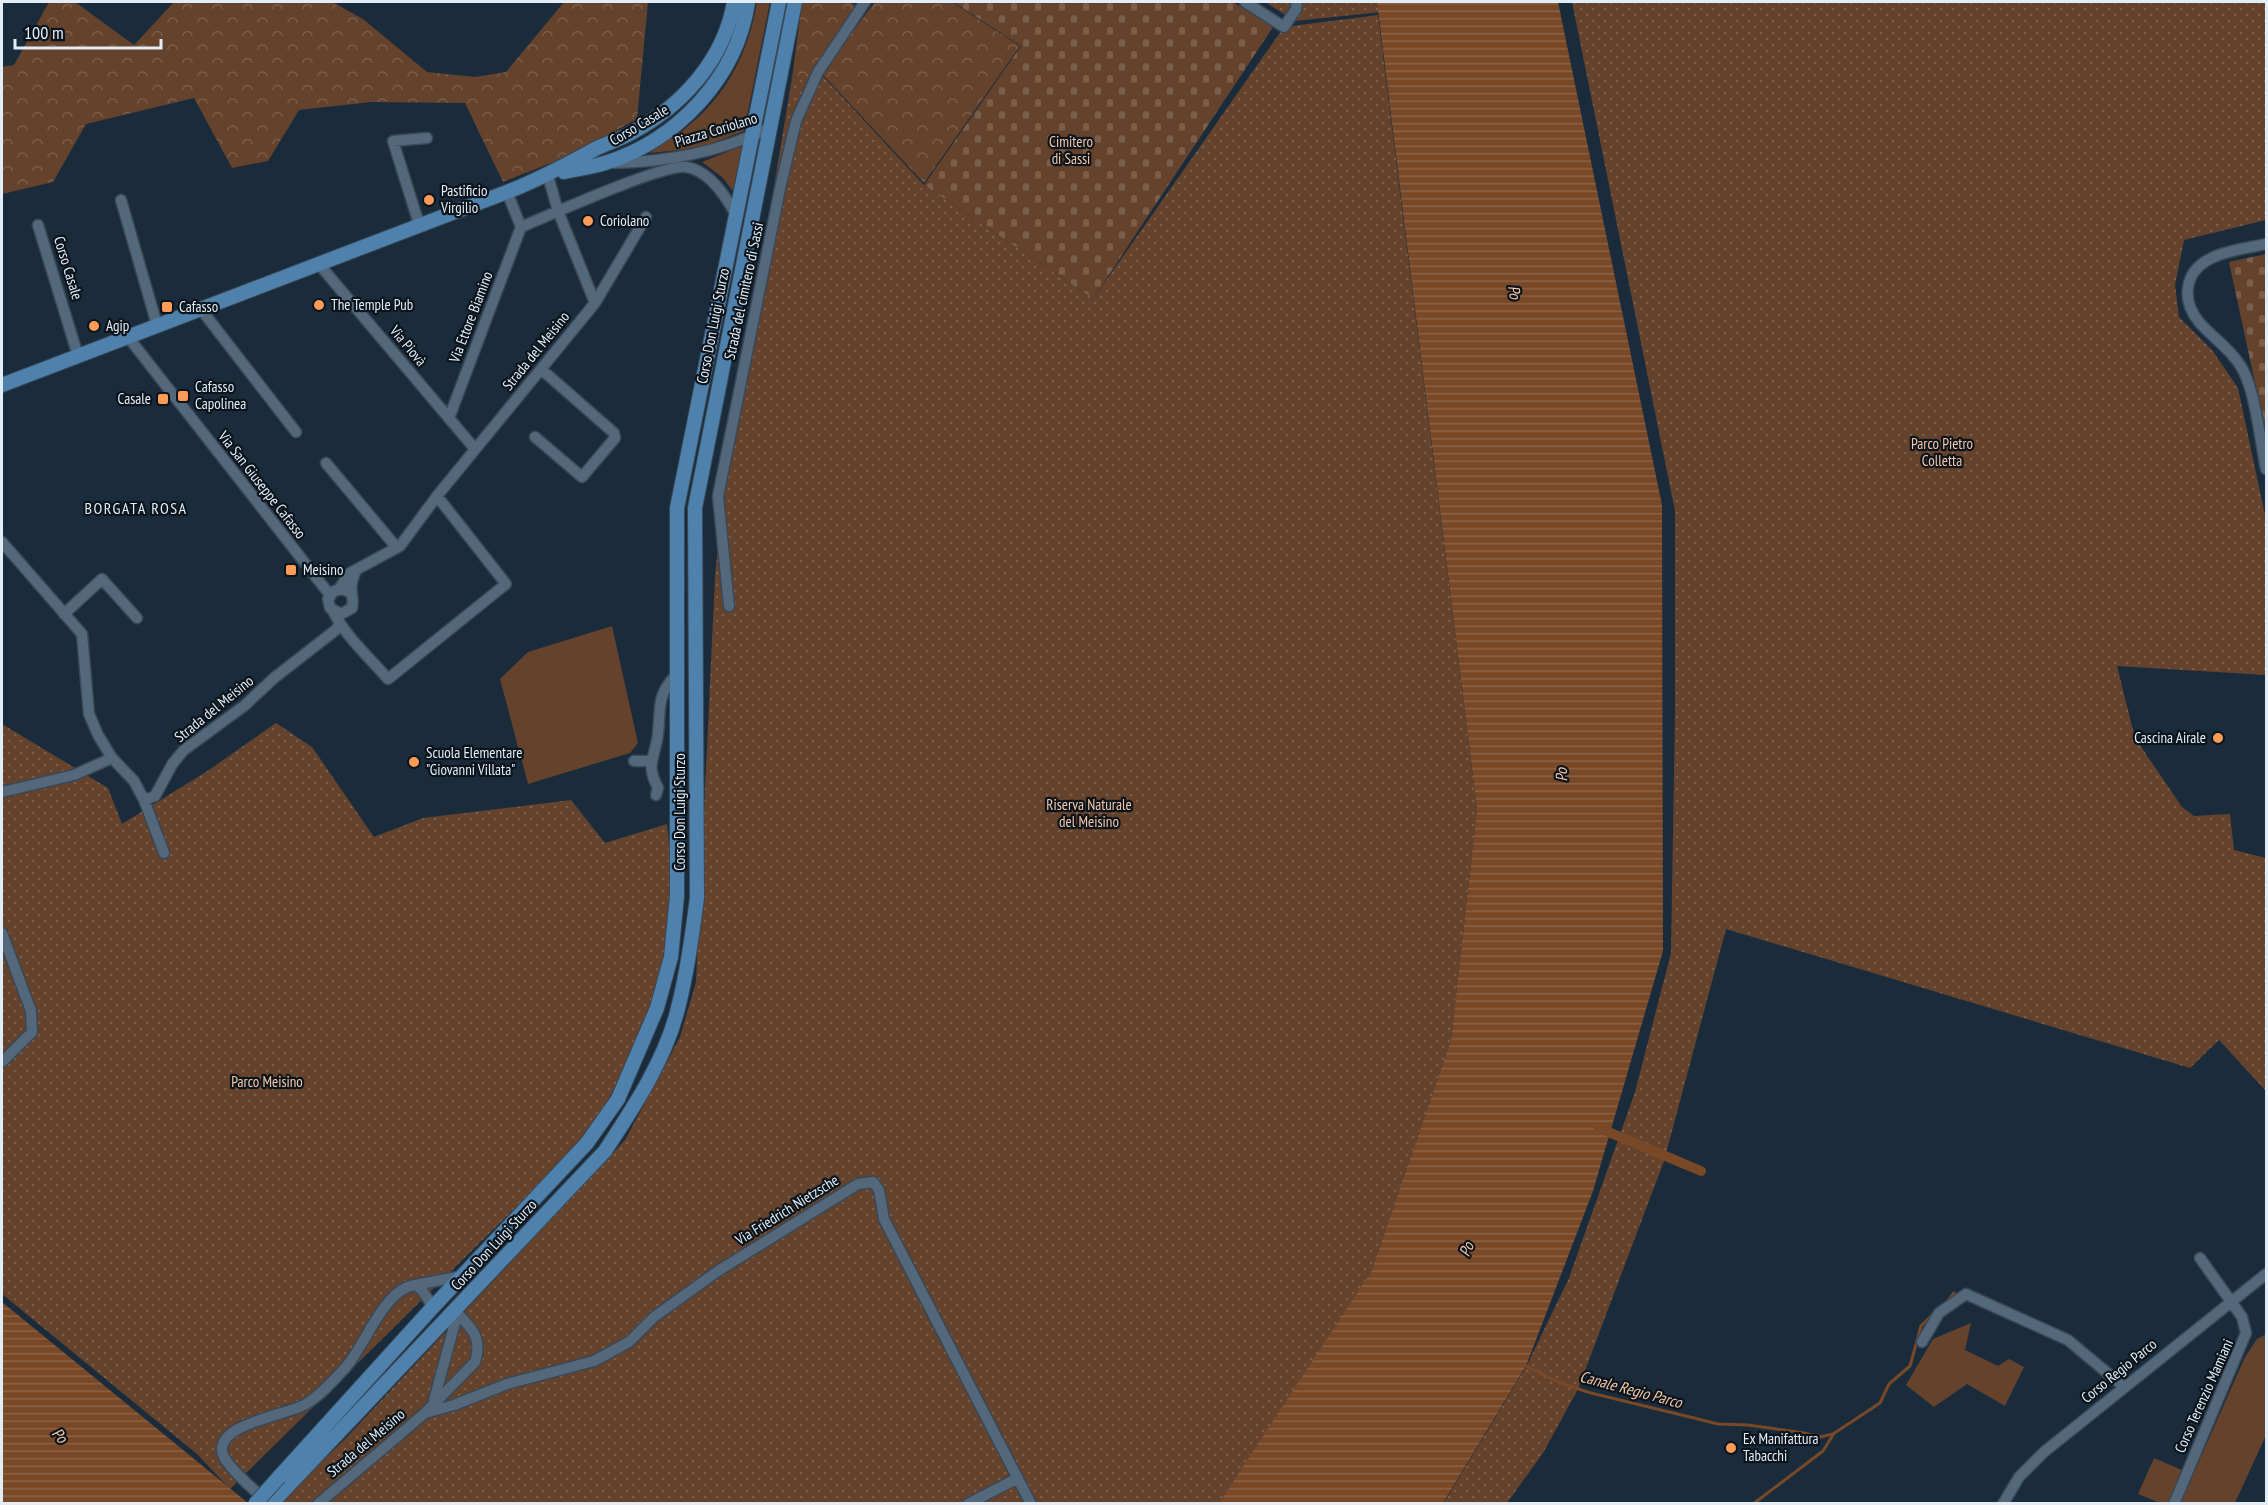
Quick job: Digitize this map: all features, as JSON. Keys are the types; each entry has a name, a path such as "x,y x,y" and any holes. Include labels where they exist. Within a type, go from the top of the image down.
{"main road":[{"name":"Corso Casale","path":"2,385 548,176 600,147 631,134 678,101 695,84 721,44 734,2"},
{"name":"Corso Casale","path":"548,176 606,163 670,128 708,94 735,51 742,33 748,2"},
{"name":"Corso Don Luigi Sturzo","path":"283,1481 433,1307 587,1143 618,1099 657,1008 671,957 677,896 677,508 778,2"},
{"name":"Corso Don Luigi Sturzo","path":"283,1481 455,1311 605,1151 638,1098 661,1054 677,1014 689,961 697,898 695,507 795,2"},
{"path":"270,1503 283,1481"},
{"path":"255,1503 283,1481"}],"street":[{"name":"Strada del cimitero di Sassi","path":"729,606 718,496 781,184 796,121 818,72 865,2"},
{"path":"1245,2 1284,27 1296,9 1297,2"},
{"name":"Piazza Coriolano","path":"606,163 671,159 751,137 769,129"},
{"path":"419,224 393,141 427,138"},
{"path":"660,172 671,159"},
{"name":"Piazza Coriolano","path":"671,159 685,167"},
{"path":"507,192 521,227 660,172 685,167 699,172 722,192 735,213"},
{"path":"548,176 558,211 595,303"},
{"path":"121,200 157,325"},
{"name":"Strada del Meisino","path":"339,592 356,569 381,553 397,548 595,303 646,217"},
{"name":"Corso Casale","path":"38,225 78,356"},
{"name":"Via Ettore Biamino","path":"449,418 521,227"},
{"path":"2266,244 2215,256 2198,267 2188,286 2187,296 2193,314 2235,359 2244,374 2266,469"},
{"name":"Via Piovà","path":"318,263 476,449"},
{"path":"200,308 296,432"},
{"name":"Via San Giuseppe Cafasso","path":"128,337 339,592"},
{"path":"535,437 582,477 615,438 614,433 541,369"},
{"path":"326,464 397,548"},
{"path":"353,639 347,626 346,613 353,604 339,592 329,604 343,632 353,639 388,679 506,584 437,496"},
{"path":"2,542 82,634 89,714 112,758 134,781 144,800 164,853"},
{"path":"64,614 102,579 137,618"},
{"path":"333,611 346,613"},
{"name":"Strada del Meisino","path":"144,800 155,796 173,764 184,750 244,706 274,678 336,629 339,624"},
{"path":"656,795 658,788 650,771 658,734 658,705 665,687 677,674"},
{"path":"2,792 74,775 112,758"},
{"path":"634,761 651,761"},
{"path":"2,933 31,1011 32,1032 2,1062"},
{"name":"Via Friedrich Nietzsche","path":"429,1409 454,1405 507,1384 603,1357 629,1342 654,1317 718,1271 858,1184 867,1181 873,1182 879,1190 884,1219 1031,1503"},
{"name":"Corso Terenzio Mamiani","path":"2174,1503 2246,1338 2244,1321 2200,1258"},
{"name":"Corso Regio Parco","path":"2003,1503 2029,1466 2266,1274"},
{"path":"270,1503 226,1461 222,1450 224,1440 240,1426 295,1410 317,1396 360,1350 390,1298 404,1288 462,1276"},
{"path":"415,1286 422,1290 433,1307"},
{"path":"1922,1342 1939,1313 1966,1294 2068,1340 2124,1387"},
{"path":"429,1409 439,1388 455,1323 455,1311"},
{"name":"Strada del Meisino","path":"318,1503 429,1409 470,1369 479,1352 476,1334 455,1311"},
{"path":"969,1503 1018,1478"}],"green space":[{"path":"49,2 75,2 134,45 174,2 332,2 363,19 427,72 475,77 506,72 564,2 648,2 637,119 571,155 503,182 465,103 371,102 299,110 268,161 232,168 194,98 86,124 53,182 2,194 2,67 14,65"},
{"path":"757,2 770,2 744,131 699,148 650,153 701,114 725,86 742,55"},
{"path":"802,2 849,2 859,7 817,73 792,78"},
{"path":"875,2 952,2 1020,46 924,183 821,73"},
{"name":"Cimitero di Sassi","path":"953,2 1233,2 1273,27 1093,299 924,185 1021,46"},
{"path":"1265,2 1390,2 1391,11 1295,21"},
{"name":"Parco Pietro Colletta","path":"1572,2 2266,2 2266,220 2184,240 2175,285 2179,317 2212,350 2238,388 2266,520 2266,675 2117,666 2135,738 2182,807 2194,816 2230,814 2234,850 2266,858 2266,1091 2219,1040 2190,1068 1726,929 1664,1161 1578,1389 1543,1453 1507,1503 1443,1504 1526,1367 1569,1278 1635,1092 1671,953 1675,712 1675,511"},
{"name":"Riserva Naturale del Meisino","path":"1378,15 1477,809 1451,1040 1371,1272 1344,1317 1219,1503 278,1504 347,1437 625,1140 680,1037 696,982 715,577 723,492 792,78 819,72 924,185 1093,299 1284,27"},
{"path":"742,146 733,191 722,177 702,162"},
{"path":"2266,254 2266,434 2229,262"},
{"path":"612,626 638,743 630,753 528,784 500,679 528,652"},
{"name":"Parco Meisino","path":"276,723 312,747 374,837 423,818 571,800 605,843 667,824 672,874 661,974 648,1018 628,1067 581,1143 230,1489 197,1454 2,1294 2,724 108,788 122,824 209,770"},
{"path":"1971,1323 1965,1350 1998,1366 2009,1359 2024,1367 2005,1406 1967,1384 1934,1407 1906,1385 1933,1339"},
{"path":"2266,1334 2266,1435 2235,1503 2180,1504 2245,1357 2257,1339"},
{"path":"2154,1458 2182,1470 2168,1503 2160,1503 2138,1494"}],"water":[{"name":"Po","path":"1377,2 1558,2 1662,505 1663,951 1593,1191 1526,1366 1443,1503 1219,1503 1371,1272 1451,1040 1477,809"},
{"name":"Po","path":"2,1302 248,1503 2,1503"}],"waterway":[{"path":"1599,1128 1701,1171"},
{"name":"Canale Regio Parco","path":"1946,1303 1954,1293"},
{"name":"Canale Regio Parco","path":"1524,1365 1560,1383 1591,1393 1718,1424 1748,1425 1820,1437 1833,1434 1880,1403 1889,1384 1910,1366 1921,1326 1932,1315"},
{"name":"Canale Regio Parco","path":"1753,1504 1823,1451 1833,1435"}],"place":[{"name":"Pastificio Virgilio","path":"429,200"},
{"name":"Coriolano","path":"588,221"},
{"name":"The Temple Pub","path":"319,305"},
{"name":"Cafasso","path":"167,307"},
{"name":"Agip","path":"94,326"},
{"name":"Cafasso Capolinea","path":"183,396"},
{"name":"Casale","path":"163,399"},
{"name":"Meisino","path":"291,570"},
{"name":"Cascina Airale","path":"2218,738"},
{"name":"Scuola Elementare \"Giovanni Villata\"","path":"414,762"},
{"name":"Ex Manifattura Tabacchi","path":"1731,1448"}],"district":[{"name":"BORGATA ROSA","path":"136,508"}]}
